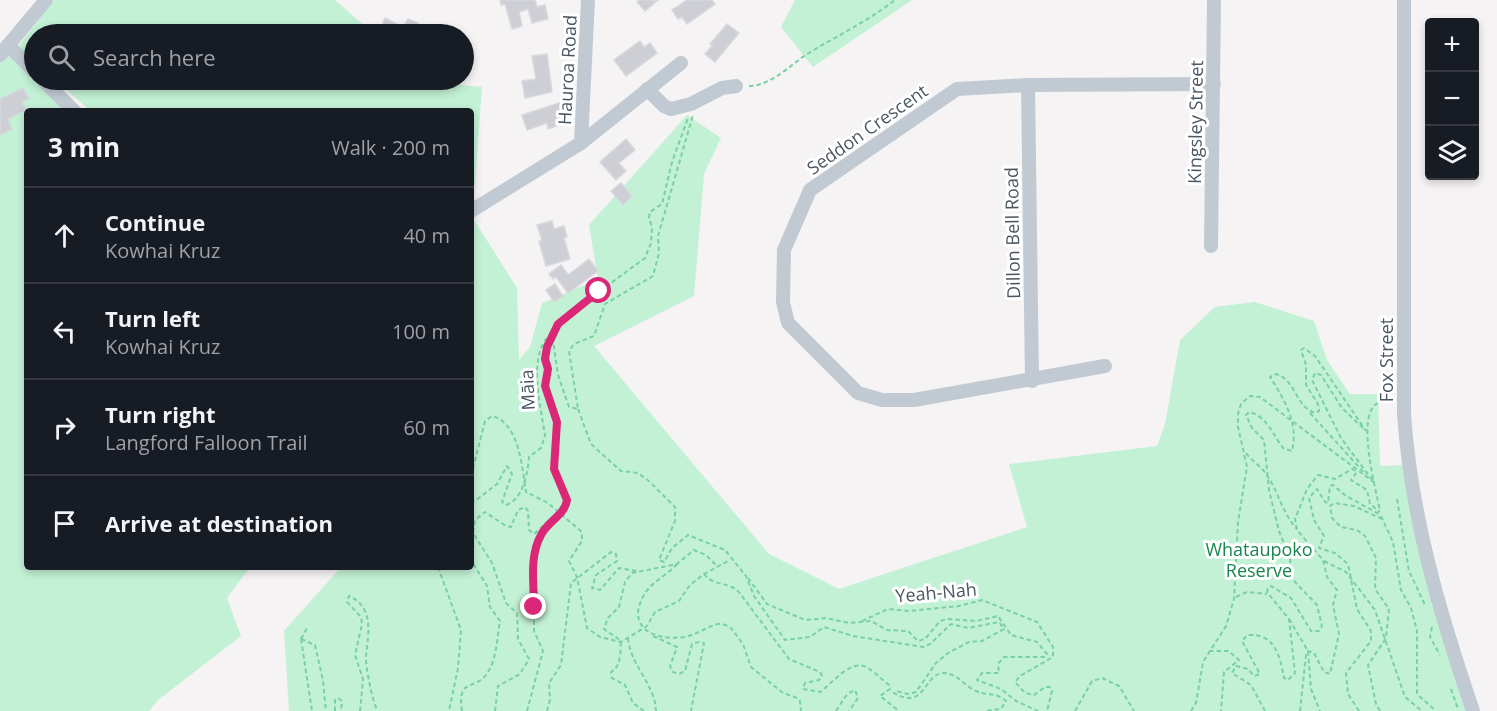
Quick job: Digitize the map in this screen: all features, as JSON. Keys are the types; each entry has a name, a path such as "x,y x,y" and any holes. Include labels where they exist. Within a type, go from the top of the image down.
{"street":[{"path":"26,24 46,0"},
{"name":"Hauroa Road","path":"581,142 588,0"},
{"name":"Kingsley Street","path":"1211,246 1214,0"},
{"name":"Fox Street","path":"1404,0 1404,414 1407,465 1439,609 1473,711"},
{"path":"24,26 4,50 24,64"},
{"name":"Hauroa Road","path":"474,209 581,142 681,63"},
{"name":"Seddon Crescent","path":"1105,366 1032,381 914,400 882,400 858,393 788,323 783,277 784,250 810,190 957,88 1028,84 1214,84"},
{"name":"Dillon Bell Road","path":"1028,84 1032,381"},
{"path":"648,89 664,106 671,109 695,102 722,88 736,86"},
{"path":"53,90 71,108"}],"path":[{"path":"736,86 758,86 810,52 867,21 895,0"},
{"path":"695,102 693,119 658,236 659,253 653,276 605,304 594,336 574,344 569,351 578,409 591,444 621,471 638,473 649,481 675,507 675,520 659,560 664,562 672,548 688,535 718,545 771,607 805,620 826,618 871,621 887,630 908,631 918,641 924,639 940,621 947,619 976,621 998,616 1011,635 1037,642 1047,654 1045,657 1004,657 999,664 999,673 982,673 977,680 1001,689 1016,701 1038,711"},
{"path":"474,524 485,512 493,515 503,525 511,527 518,510 525,507 528,511 528,530 534,534 565,508 567,500 554,469 557,422 545,386 548,369 545,359 550,338 558,324 570,313 645,258 651,243 652,228 649,217 662,204 672,162 695,102"},
{"name":"Māia","path":"474,502 497,484 507,466 512,474 503,504 512,503 529,471 529,457 541,447 544,440 538,374 541,347 546,339 553,340 558,375 569,407 578,409"},
{"path":"1308,411 1315,413 1320,408 1306,385 1306,364 1301,352 1304,348 1315,356 1366,431"},
{"path":"1366,431 1342,408 1321,375 1315,373 1312,380 1328,407 1334,427 1375,483"},
{"path":"1320,711 1311,689 1308,651 1289,619 1267,592 1271,586 1291,598 1311,631 1319,631 1322,626 1317,605 1295,582 1291,573 1292,566 1279,531 1269,490 1264,440 1251,428 1246,415 1250,412 1255,413 1287,452 1292,451 1294,444 1292,420 1284,398 1270,377 1272,375 1281,375 1287,381 1303,407 1375,483"},
{"path":"1191,711 1196,703 1203,662 1226,626 1234,599 1238,522 1247,467 1238,427 1241,404 1250,396 1260,397 1375,483"},
{"path":"1378,403 1368,414 1366,431 1381,515 1393,542 1401,590 1411,608 1417,631 1417,694 1436,711"},
{"path":"474,462 484,421 492,416 502,420 511,434 522,462 524,482 529,496 548,503 558,514 574,523 582,532 582,541 569,561 577,577 587,628 600,637 621,642 644,630 655,612 679,601 690,585 704,574 730,560"},
{"path":"1244,451 1269,478 1281,498 1284,513 1297,530 1323,560 1343,570 1375,610 1405,697 1422,711"},
{"path":"1297,530 1295,519 1301,501 1318,475 1335,479 1352,469 1357,472 1351,480 1367,490 1370,504 1381,515"},
{"path":"1359,711 1348,694 1346,673 1371,641 1371,631 1357,609 1348,564 1342,558 1319,548 1324,537 1314,520 1309,502 1311,492 1317,489 1328,503 1330,486 1333,485 1346,496 1381,515"},
{"path":"1397,499 1409,571 1428,612"},
{"path":"1380,711 1376,704 1368,665 1386,638 1390,617 1385,600 1375,589 1377,567 1375,553 1363,533 1341,527 1336,523 1332,518 1330,506 1334,503 1354,506 1381,515"},
{"path":"527,711 543,651 534,631 534,554 540,536 558,514"},
{"path":"474,534 488,555 506,603 517,613 518,639 529,659 520,674 498,686 495,711"},
{"path":"692,711 704,644 699,642 692,644 685,671 679,674 673,672 670,666 677,647 644,630 638,620 643,596 694,550 706,555 717,567"},
{"path":"547,711 550,700 549,683 561,665 568,590 577,577 611,552 616,554 617,561 596,575 592,588 600,590 619,568 636,571 677,564"},
{"path":"1308,651 1318,657 1327,675 1330,674 1339,634 1333,605 1337,590 1327,577 1323,560"},
{"path":"462,711 460,695 463,690 484,677 490,668 500,621 490,607 487,586 474,565"},
{"path":"439,570 461,630 458,668 449,711"},
{"path":"621,642 605,630 604,625 619,607 627,577 636,571"},
{"path":"704,574 712,583 734,587 793,663 820,672 822,676 819,680 805,683 803,689 820,692 844,672 860,665 889,685 890,689 880,696 899,711"},
{"path":"746,576 759,604 783,639 790,641 815,635 824,627 853,636 922,647 930,644 951,624 969,627 999,622 1003,625 1002,632 948,653 936,663 916,692 907,694 896,691 894,693 906,701 916,702 922,699 932,679 940,673 951,674 974,690 1000,696 1006,701 1001,709 985,711"},
{"path":"1234,599 1237,595 1256,591 1271,597"},
{"path":"360,711 363,679 355,655 362,624 361,617 346,602 349,597 360,605 370,626 366,671 373,692 372,702 378,711"},
{"name":"Yeah-Nah","path":"861,622 888,609 918,610 959,606 982,600 1032,619 1053,647 1053,657 1020,676 1015,682 1025,693 1034,695 1045,687 1050,687 1052,691 1047,711"},
{"path":"1265,711 1251,684 1232,673 1240,666 1254,676 1260,674 1242,641 1247,635 1255,634 1281,655 1284,678 1293,677 1289,619"},
{"path":"1432,622 1430,637 1442,659"},
{"path":"644,630 671,638 699,634 719,624 731,628 743,644 752,667 783,693 800,701 801,711"},
{"path":"307,628 301,639 312,711"},
{"path":"628,638 638,668 656,698 656,711"},
{"path":"301,639 315,645 323,681 326,711"},
{"path":"621,642 620,662 611,672 611,676 625,685 633,703 644,711"},
{"path":"1209,651 1229,651 1239,660 1224,672 1221,711"},
{"path":"1300,711 1308,651"},
{"path":"1075,711 1092,681 1102,678 1119,686 1134,711"},
{"path":"1450,683 1460,711"},
{"path":"836,711 840,701 855,690 858,698 849,711"},
{"path":"335,711 335,700 338,698 342,702 342,711"}],"green space":[{"path":"54,0 335,0 363,24 35,24"},
{"path":"795,0 912,0 813,67 781,27"},
{"path":"24,39 24,53 21,50 19,45"},
{"path":"8,45 24,61 24,90 53,90 71,108 24,108 24,570 248,570 227,598 241,636 158,700 149,711 0,711 0,53"},
{"path":"474,86 482,87 474,186 474,108 88,108 67,90 474,90"},
{"name":"Whataupoko Reserve","path":"687,115 721,138 704,174 694,296 594,346 769,554 839,589 1027,527 1009,464 1157,446 1165,424 1180,340 1215,307 1255,302 1314,321 1327,360 1350,394 1378,394 1380,466 1407,465 1473,711 289,711 284,631 338,570 474,570 474,220 517,288 519,360 530,347 542,303 598,279 589,225"}],"building":[{"path":"500,0 535,0 537,7 545,5 548,19 532,23 528,9 519,12 522,26 512,29 505,4 501,5"},
{"path":"639,0 658,0 645,11 637,2"},
{"path":"687,0 712,0 715,4 687,24 682,17 678,19 672,10"},
{"path":"385,18 397,24 382,24"},
{"path":"408,19 418,23 418,24 405,24"},
{"path":"727,24 739,33 715,62 705,54 712,46 710,44"},
{"path":"640,41 644,47 650,43 657,53 626,76 614,60"},
{"path":"547,54 552,92 525,98 522,81 536,79 532,56"},
{"path":"23,88 29,99 22,102 24,111 8,119 12,129 0,135 0,99"},
{"path":"562,102 567,116 557,119 559,125 548,129 547,123 527,130 522,115"},
{"path":"626,139 635,150 619,163 626,171 616,180 600,162"},
{"path":"621,183 632,196 623,205 611,191"},
{"path":"552,221 554,229 564,226 567,237 564,238 570,259 546,266 537,225"},
{"path":"589,259 598,271 568,293 556,277 553,279 549,274 561,265 568,275"},
{"path":"555,284 563,296 554,302 546,290"}],"route":[{"path":"534,607 534,554 543,531 554,522 559,514 557,513 567,504 553,462 557,422 545,386 548,374 545,359 547,347 558,324 599,291"}]}
